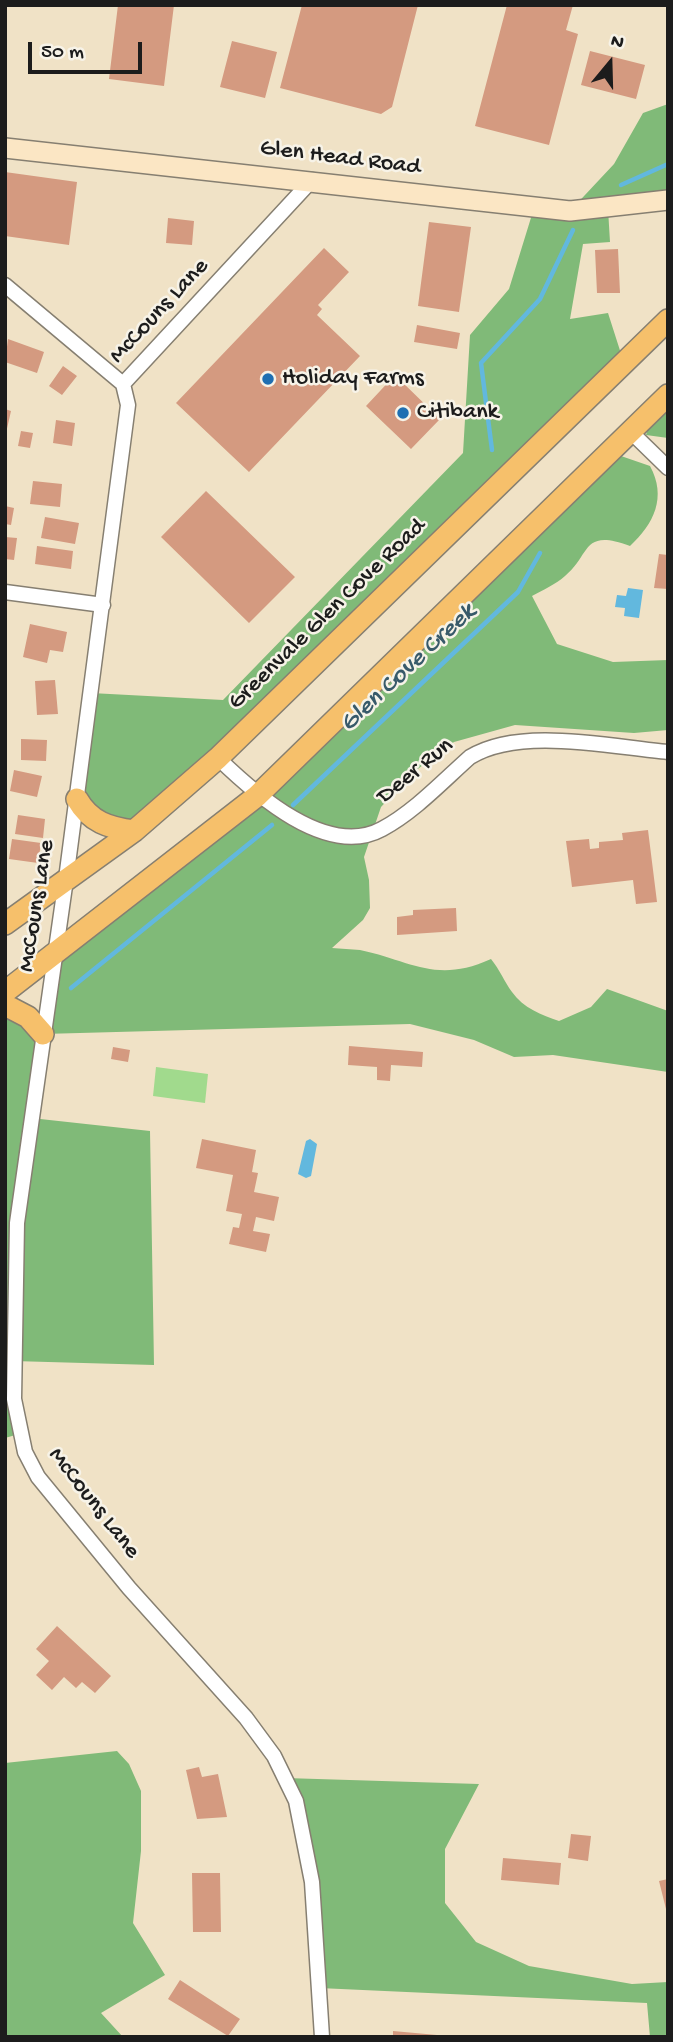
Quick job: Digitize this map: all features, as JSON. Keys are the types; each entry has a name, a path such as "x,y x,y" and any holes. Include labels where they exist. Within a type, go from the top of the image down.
{"main road":[{"name":"Glen Head Road","path":"5,148 312,180 570,211 668,201"},
{"name":"Greenvale Glen Cove Road","path":"5,924 134,831 218,758 668,320"},
{"path":"5,992 257,796 668,395"},
{"path":"77,799 88,816 97,822 134,831"},
{"path":"5,1005 28,1017 43,1034"}],"street":[{"name":"McCouns Lane","path":"312,180 123,384 128,405 103,605 17,1223 13,1337 14,1399 19,1434 38,1477 65,1514 246,1718 274,1756 296,1801 306,1841 322,2037"},
{"path":"5,285 123,384"},
{"path":"632,432 668,468"},
{"path":"5,592 103,605"},
{"name":"Deer Run","path":"218,758 257,796 296,820 338,834 355,836 383,829 485,747 508,741 557,742 668,752"}],"green space":[{"path":"668,104 668,200 608,209 610,242 583,244 570,319 608,313 624,363 134,831 76,804 91,693 223,700 463,453 470,335 509,289 534,208 570,211 614,164 643,113"},
{"path":"668,403 668,438 646,435 651,419"},
{"path":"621,456 650,466 655,477 657,499 646,529 630,546 614,541 595,542 565,576 532,596 557,644 613,662 668,660 668,730 634,733 515,725 454,742 415,771 381,807 364,857 369,880 370,908 363,920 332,948 360,950 439,970 455,970 491,959 512,992 527,1007 559,1021 591,1007 607,989 668,1011 668,1072 553,1055 514,1057 474,1040 410,1024 43,1034 31,1118 150,1131 154,1365 13,1361 19,1434 5,1438 5,1005 42,1033 53,957 196,845 610,459"},
{"path":"156,1067 208,1074 205,1103 153,1096"},
{"path":"117,1751 129,1764 141,1791 141,1851 133,1923 165,1975 101,2013 123,2037 5,2037 5,1763"},
{"path":"285,1778 479,1784 445,1849 445,1903 476,1942 529,1966 632,1984 668,1982 668,2037 650,2037 647,2003 319,1988 312,1882"}],"water":[{"path":"628,588 643,590 639,618 624,616 625,608 615,607 617,595 626,596"},
{"path":"310,1139 317,1144 311,1176 306,1178 298,1174 306,1141"}],"building":[{"path":"118,5 174,5 164,86 109,79"},
{"path":"302,5 418,5 392,107 381,114 280,88"},
{"path":"507,5 573,5 566,30 578,34 549,145 475,126"},
{"path":"232,41 277,52 265,98 220,87"},
{"path":"590,51 645,65 636,99 581,85"},
{"path":"5,172 77,182 69,245 5,236"},
{"path":"168,218 194,221 192,245 166,243"},
{"path":"429,222 471,227 459,312 418,306"},
{"name":"Holiday Farms","path":"324,248 349,272 318,305 322,309 317,315 360,356 249,472 176,403"},
{"path":"618,249 620,293 597,293 595,250"},
{"path":"417,325 460,333 457,349 414,342"},
{"path":"8,339 44,352 37,373 5,362"},
{"path":"63,366 77,376 62,395 49,386"},
{"name":"Citibank","path":"395,375 440,419 411,449 366,406"},
{"path":"5,409 11,411 6,433 5,433"},
{"path":"56,420 75,423 72,446 53,443"},
{"path":"21,431 33,433 30,448 18,446"},
{"path":"33,481 62,484 60,507 30,504"},
{"path":"206,491 295,577 249,623 161,537"},
{"path":"5,506 14,508 11,525 5,524"},
{"path":"45,517 79,523 75,544 41,538"},
{"path":"5,537 17,538 14,560 5,559"},
{"path":"37,546 73,551 71,569 35,564"},
{"path":"659,554 668,555 668,589 654,588"},
{"path":"30,624 67,632 63,652 50,650 47,663 23,657"},
{"path":"55,680 58,714 37,715 35,681"},
{"path":"21,739 47,740 46,761 21,760"},
{"path":"14,770 42,776 37,797 10,791"},
{"path":"18,815 45,819 43,838 15,834"},
{"path":"648,830 657,902 636,904 633,880 572,887 566,841 589,839 590,849 599,848 599,842 623,840 622,833"},
{"path":"12,839 41,843 38,863 9,859"},
{"path":"456,908 457,931 397,935 397,917 413,915 413,910"},
{"path":"349,1046 423,1052 422,1067 391,1065 390,1081 377,1080 377,1067 348,1065"},
{"path":"113,1047 130,1050 128,1062 111,1059"},
{"path":"202,1139 256,1150 252,1172 258,1173 254,1192 279,1197 274,1221 256,1217 253,1231 270,1234 266,1252 229,1244 233,1227 239,1228 242,1214 226,1211 233,1175 196,1168"},
{"path":"57,1626 111,1676 95,1693 82,1682 76,1688 64,1677 52,1690 36,1675 49,1661 36,1649"},
{"path":"199,1767 202,1777 218,1774 227,1817 197,1819 186,1770"},
{"path":"571,1834 591,1836 588,1861 568,1858"},
{"path":"503,1858 561,1863 559,1885 501,1880"},
{"path":"192,1873 220,1873 221,1932 193,1932"},
{"path":"668,1879 668,1913 667,1913 659,1881"},
{"path":"180,1980 240,2019 228,2036 168,1999"},
{"path":"393,2031 437,2035 437,2037 393,2037"}],"waterway":[{"name":"Glen Cove Creek","path":"621,185 668,164"},
{"name":"Glen Cove Creek","path":"492,450 481,363 540,299 573,230"},
{"name":"Glen Cove Creek","path":"293,805 518,592 540,553"},
{"name":"Glen Cove Creek","path":"71,988 272,825"}],"place":[{"name":"Holiday Farms","path":"268,379"},
{"name":"Citibank","path":"403,413"}]}
